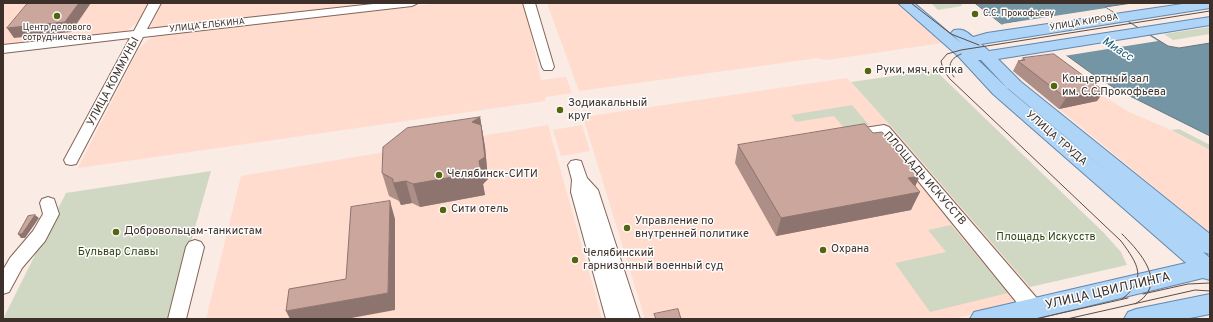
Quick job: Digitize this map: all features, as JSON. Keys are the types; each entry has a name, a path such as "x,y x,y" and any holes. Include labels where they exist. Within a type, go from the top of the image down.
{"main road":[{"name":"УЛИЦА ТРУДА","path":"905,3 966,49"},
{"name":"УЛИЦА ТРУДА","path":"922,3 966,49 977,68 999,90 1208,269"},
{"name":"УЛИЦА КИРОВА","path":"1210,4 975,41 966,49 986,56 1210,21"},
{"name":"УЛИЦА ТРУДА","path":"986,56 1015,86 1210,246"},
{"name":"УЛИЦА ЦВИЛЛИНГА","path":"982,319 1034,309 1208,269"},
{"path":"1136,319 1210,304"}],"street":[{"name":"УЛИЦА КОММУНЫ","path":"71,160 155,3"},
{"name":"УЛИЦА ЕЛЬКИНА","path":"3,49 412,3"},
{"path":"529,3 548,67"},
{"name":"ПЛОЩАДЬ ИСКУССТВ","path":"838,138 884,130 1034,309"},
{"path":"615,319 579,192 578,173 590,190 631,319"},
{"path":"3,287 16,263 39,236 51,214 48,203"},
{"path":"176,319 195,247"}],"shaded area":[{"path":"3,3 149,3 138,22 126,31 3,46"},
{"path":"162,3 396,3 156,29 151,25"},
{"path":"441,3 524,3 541,80 566,77 572,93 545,97 545,101 78,168 139,48 152,37"},
{"path":"547,3 898,3 942,43 827,60 818,58 579,91"},
{"path":"1013,71 1069,75 1129,112 1164,127 1210,150 1210,233"},
{"path":"847,78 897,133 1040,299 953,319 645,319 583,117"},
{"path":"548,125 602,319 206,319 241,176"},
{"path":"582,125 590,151 561,156 553,130"}],"green space":[{"path":"931,3 961,3 962,6 938,10"},
{"path":"1210,27 1210,34 1173,40 1164,34"},
{"name":"Площадь Искусств","path":"935,70 1103,232 1121,252 1127,265 1030,287 851,82"},
{"path":"852,105 869,125 845,129 834,116 796,122 791,115"},
{"path":"1179,129 1210,145 1210,150 1171,130"},
{"name":"Бульвар Славы","path":"211,171 169,319 3,319 66,193"},
{"path":"951,225 1008,293 930,312 895,263 946,252 928,230"}],"water":[{"name":"Миасс","path":"975,3 1132,3 1105,7 1168,46 1179,48 1210,43 1210,136 1116,89 1091,73 1019,21 1002,24"}],"pier":[{"path":"1106,8 1158,41 1064,56 1019,23 1002,24"}],"building":[{"path":"28,3 79,3 65,22 7,28"},
{"path":"1054,54 1104,91 1066,98 1018,61 1025,60 1023,58"},
{"path":"480,117 472,122 481,125 485,157 479,161 481,172 413,184 406,181 393,183 393,179 382,173 383,147 407,128"},
{"path":"865,124 873,133 882,132 920,176 908,178 920,192 781,218 738,145"},
{"path":"390,201 388,293 286,311 289,289 346,279 351,207"},
{"path":"35,215 22,234 18,234 28,216"},
{"path":"678,309 681,319 656,319 654,314"}],"tram line":[{"path":"911,3 951,34 979,45"},
{"path":"1122,299 1135,285 1138,278 1138,271 1136,264 1121,241 950,79 943,70 941,61 947,54 961,50 1210,11"},
{"path":"954,77 950,70 950,64 954,58 961,54"},
{"path":"1122,234 1146,263 1151,280 1150,288 1147,293"},
{"path":"1147,293 1188,284 1210,283"},
{"path":"1136,303 1195,290 1210,291"},
{"path":"1136,303 1147,293"},
{"path":"1035,319 1128,298"},
{"path":"1067,319 1136,303"}],"place":[{"name":"С.С. Прокофьеву","path":"975,14"},
{"name":"Центр делового сотрудничества","path":"57,16"},
{"name":"Руки, мяч, кепка","path":"868,71"},
{"name":"Концертный зал им. С.С.Прокофьева","path":"1054,86"},
{"name":"Зодиакальный круг","path":"560,110"},
{"name":"Челябинск-СИТИ","path":"439,175"},
{"name":"Сити отель","path":"443,210"},
{"name":"Управление по внутренней политике","path":"627,228"},
{"name":"Добровольцам-танкистам","path":"116,232"},
{"name":"Охрана","path":"823,250"},
{"name":"Челябинский гарнизонный военный суд","path":"575,260"}]}
